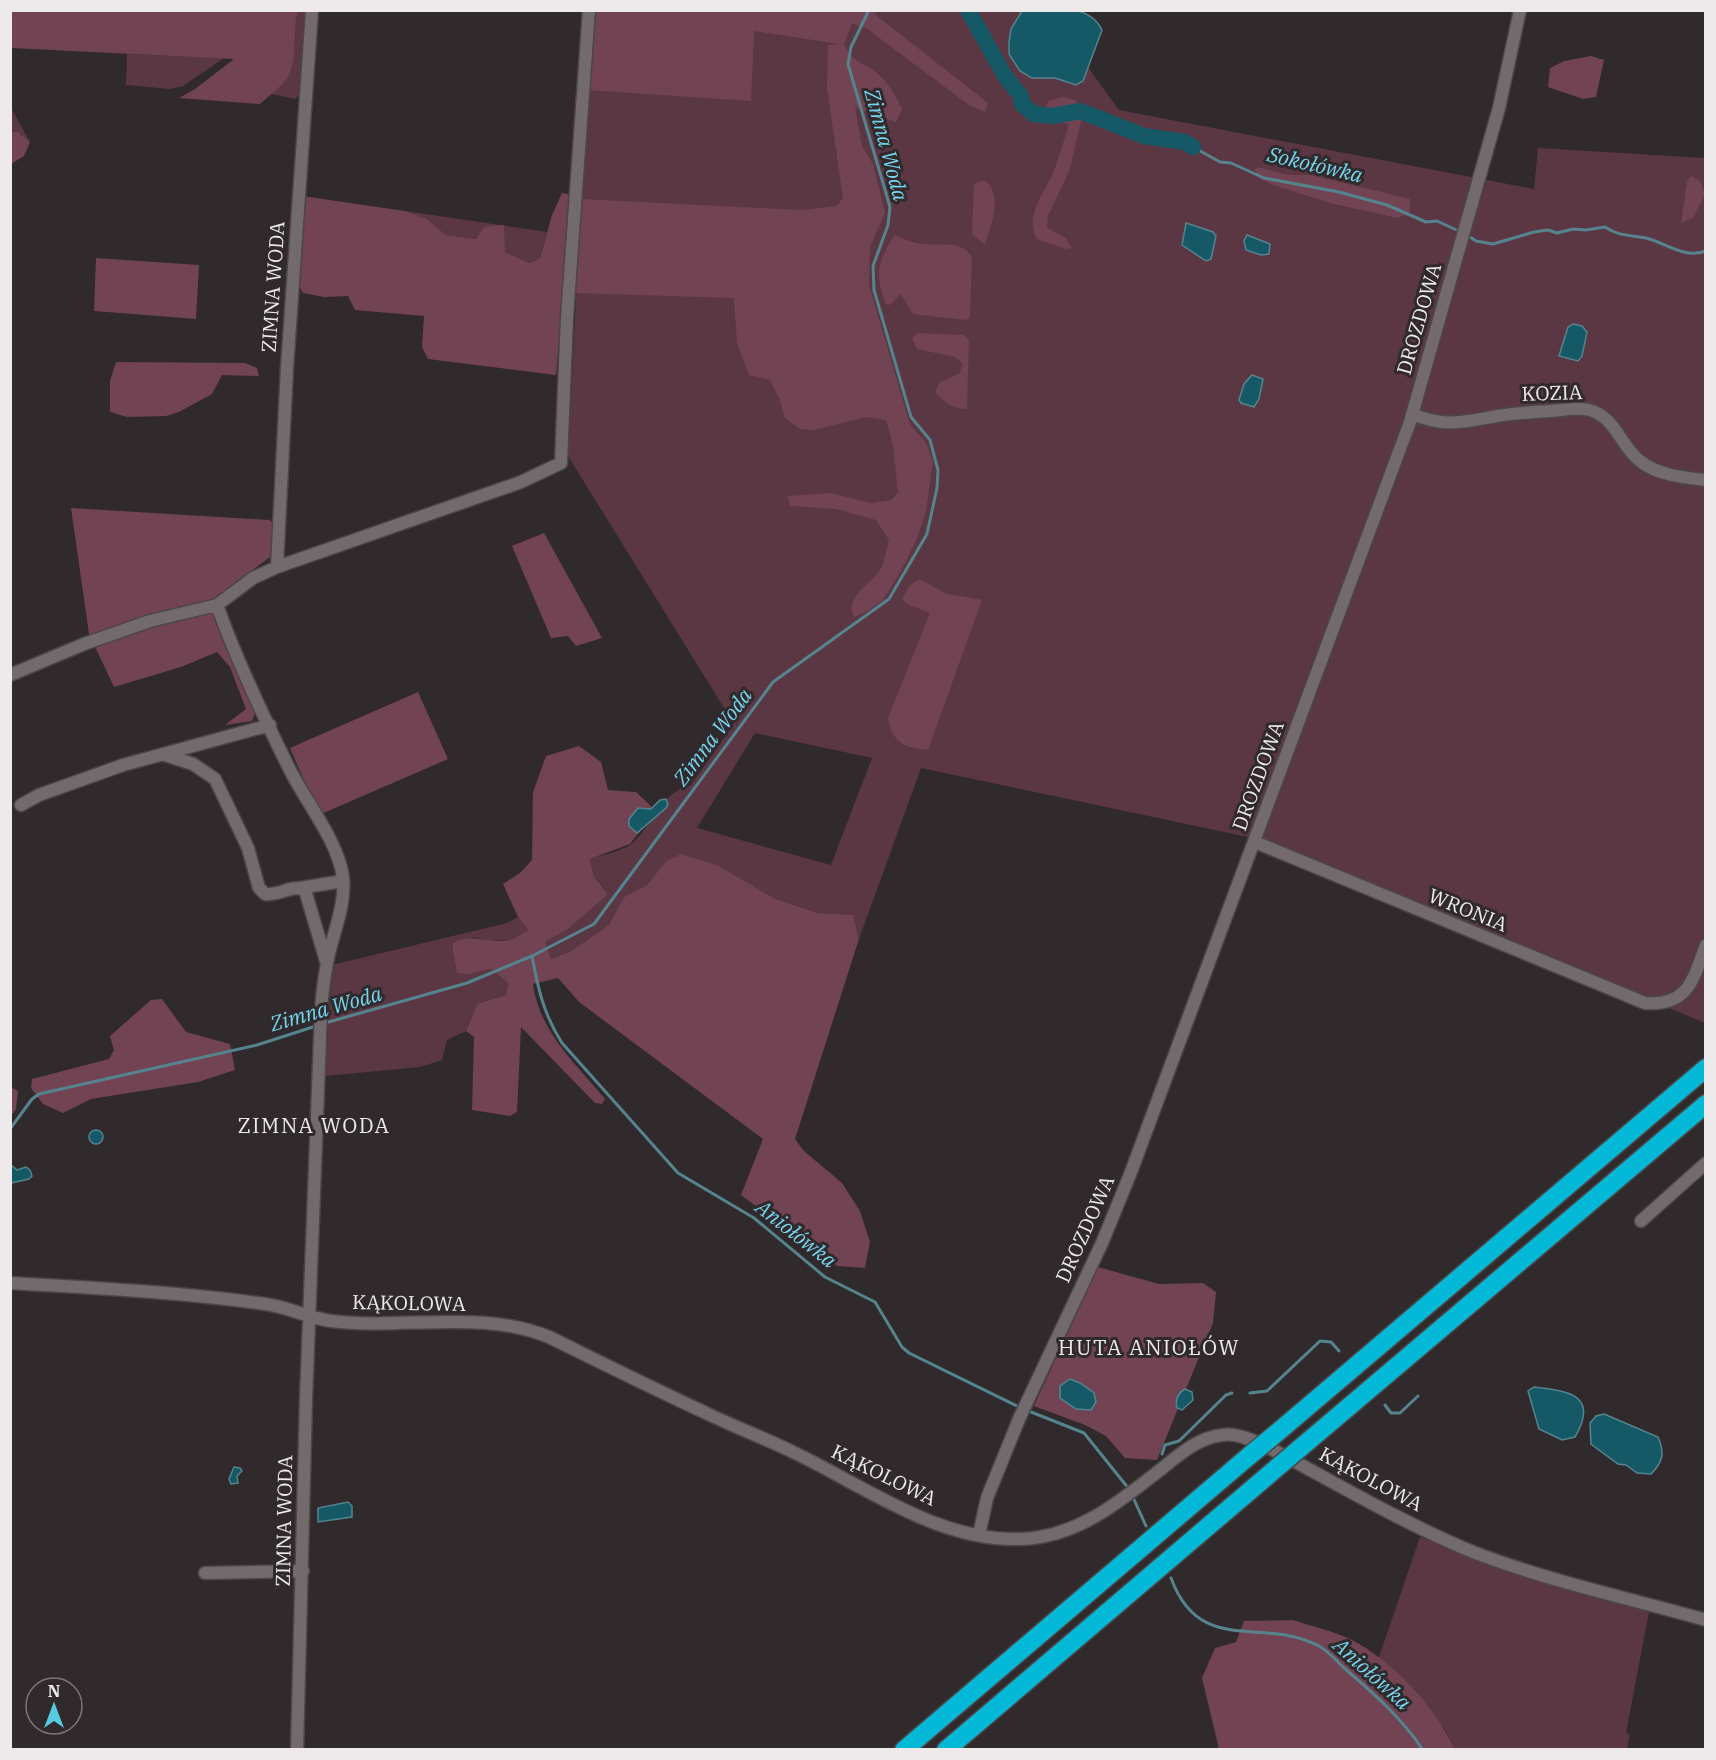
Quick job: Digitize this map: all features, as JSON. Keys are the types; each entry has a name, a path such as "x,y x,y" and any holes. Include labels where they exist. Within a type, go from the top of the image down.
{"highway":[{"path":"903,1749 1706,1068"},
{"path":"946,1749 1706,1104"}],"street":[{"name":"ZIMNA WODA","path":"277,567 287,368 312,10"},
{"path":"10,675 84,644 150,621 217,605 253,578 277,567 520,482 561,462 567,317 589,10"},
{"name":"DROZDOWA","path":"979,1536 987,1498 1116,1210 1255,842 1412,414 1499,108 1520,10"},
{"name":"KOZIA","path":"1412,414 1438,422 1461,424 1515,414 1583,409 1603,417 1640,462 1671,474 1706,480"},
{"path":"165,755 193,764 215,779 248,848 259,888 265,894 280,894 300,888 343,881 341,866 334,850 291,771 225,631 217,605"},
{"path":"21,805 39,795 116,767 270,725"},
{"name":"WRONIA","path":"1255,842 1645,1003 1669,1002 1681,996 1691,985 1706,945"},
{"name":"ZIMNA WODA","path":"297,1749 321,1012 343,881"},
{"path":"300,888 308,894 327,966"},
{"path":"1641,1221 1706,1163"},
{"name":"KĄKOLOWA","path":"10,1283 225,1299 281,1306 310,1316 335,1321 500,1324 532,1330 705,1413 795,1453 904,1510 979,1536 1021,1539 1071,1530 1119,1503 1189,1447 1206,1438 1223,1434 1238,1435 1262,1444 1429,1532 1473,1551 1536,1572 1706,1620"},
{"path":"205,1573 303,1571"}],"shaded area":[{"path":"10,11 298,11 290,73 285,81 260,104 179,98 195,89 234,59 11,48"},
{"path":"298,11 307,11 301,93 295,99 271,94 288,73 293,54"},
{"path":"591,11 1047,11 1119,110 1534,189 1538,148 1705,158 1705,1023 1262,840 921,768 859,939 853,915 818,913 774,899 719,866 665,862 647,885 624,897 610,925 571,951 551,959 545,942 567,930 606,895 606,890 594,877 590,859 621,850 637,839 671,795 690,786 734,724 568,456","holes":["755,733 872,758 831,865 697,828"]},
{"path":"593,11 874,11 877,16 988,103 985,112 969,105 866,28 852,23 844,45 848,52 885,81 902,109 896,122 855,107 862,146 873,164 885,213 870,247 869,285 910,424 926,443 933,461 926,511 916,541 883,600 868,611 854,617 852,609 856,596 881,568 889,540 876,520 836,509 790,506 788,496 832,493 870,503 891,500 898,493 893,445 886,420 867,417 814,430 800,429 784,417 780,400 770,380 749,375 737,343 734,298 574,293 581,199 801,210 836,206 843,198 827,88 828,45 839,44 754,31 751,101 588,90"},
{"path":"127,54 224,58 183,86 170,89 126,85"},
{"path":"1591,56 1604,60 1596,97 1583,99 1548,87 1550,68 1564,61"},
{"path":"1062,97 1076,100 1081,121 1070,169 1048,216 1047,228 1065,237 1072,248 1065,249 1037,239 1033,222 1037,205 1055,167 1069,124 1054,120 1045,110 1049,101"},
{"path":"10,106 30,142 18,132 11,132"},
{"path":"11,132 18,132 30,142 24,156 11,164"},
{"path":"1258,167 1288,175 1311,175 1410,199 1410,212 1398,218 1334,204 1273,185 1257,177 1255,169"},
{"path":"1691,176 1700,181 1705,194 1693,218 1681,223 1687,182"},
{"path":"984,180 990,185 995,201 993,219 985,244 972,235 974,184"},
{"path":"562,193 572,195 556,375 428,359 422,347 424,316 355,310 348,296 324,297 303,293 298,284 302,196 405,211 427,219 446,235 476,239 484,227 504,225 505,252 530,263 540,258 552,215"},
{"path":"405,211 547,232 540,258 530,263 505,252 485,227 476,239 446,235 427,219"},
{"path":"894,235 917,243 955,245 967,251 972,257 970,318 965,320 913,314 901,294 890,305 886,304 880,284 879,268"},
{"path":"96,258 199,265 196,319 94,311"},
{"path":"918,333 963,335 969,339 967,409 949,405 935,392 940,382 960,373 962,363 955,357 917,349 912,338"},
{"path":"116,362 245,363 257,368 259,376 222,375 212,394 179,412 166,416 127,417 110,412 110,381"},
{"path":"71,508 270,520 274,525 270,557 218,596 212,612 256,710 252,721 225,725 246,709 230,667 217,652 181,667 114,687 89,634"},
{"path":"544,533 602,638 576,646 568,636 551,638 512,546"},
{"path":"919,579 947,594 982,600 928,750 912,748 900,742 893,733 888,718 930,613 907,604 902,599 910,585"},
{"path":"418,692 448,759 319,815 290,748"},
{"path":"579,746 601,762 608,790 636,792 656,811 630,844 590,859 594,877 607,895 567,930 545,942 551,959 571,951 609,925 624,897 647,885 665,862 681,854 719,866 775,899 818,913 853,915 859,939 795,1139 804,1151 842,1183 860,1211 870,1242 865,1268 837,1266 741,1195 763,1139 579,1002 558,978 533,984 537,1001 543,1017 560,1046 605,1099 602,1104 595,1103 521,1027 517,1112 510,1116 472,1110 474,1037 466,1031 477,1004 506,995 508,983 491,969 470,974 457,973 452,945 473,938 495,941 510,940 528,930 518,917 503,884 520,873 532,860 533,792 546,756"},
{"path":"518,917 528,930 511,940 490,941 474,937 452,945 454,954 470,974 491,969 508,983 506,995 477,1004 466,1031 447,1040 442,1060 420,1067 325,1076 332,965 507,923"},
{"path":"162,999 186,1032 230,1044 235,1070 198,1082 91,1099 63,1113 43,1104 31,1088 32,1079 109,1059 114,1050 110,1036 151,1000"},
{"path":"11,1087 18,1091 16,1109 11,1116"},
{"path":"1098,1267 1159,1284 1203,1283 1216,1292 1213,1323 1157,1460 1125,1458 1106,1436 1085,1425 1034,1406"},
{"path":"1420,1537 1484,1562 1649,1612 1626,1733 1630,1734 1627,1749 1455,1749 1445,1729 1378,1660"},
{"path":"1293,1620 1350,1639 1382,1659 1424,1701 1455,1749 1219,1749 1202,1678 1215,1648 1236,1642 1244,1621"}],"water":[{"path":"1067,9 1088,15 1096,21 1102,30 1083,81 1076,85 1055,78 1032,78 1020,71 1009,54 1009,43 1011,29 1022,11"},
{"path":"1186,223 1213,232 1216,236 1211,259 1206,261 1182,245"},
{"path":"1247,235 1270,244 1269,254 1261,255 1246,250 1244,241"},
{"path":"1573,324 1582,326 1587,332 1582,356 1578,361 1559,356 1568,327"},
{"path":"1252,375 1263,379 1259,399 1254,407 1241,403 1239,400 1244,384"},
{"path":"666,799 668,805 666,808 637,833 629,826 629,819 638,808 651,809 660,800"},
{"path":"93,1130 99,1130 103,1137 99,1144 93,1144 89,1140 89,1134"},
{"path":"11,1165 17,1170 26,1167 32,1176 29,1179 11,1183"},
{"path":"1070,1379 1094,1393 1096,1402 1091,1410 1076,1409 1060,1398 1060,1386"},
{"path":"1534,1387 1568,1393 1582,1403 1584,1412 1582,1423 1575,1437 1562,1440 1539,1429 1528,1391"},
{"path":"1185,1389 1192,1392 1193,1400 1182,1410 1177,1408 1176,1402"},
{"path":"1604,1414 1658,1437 1662,1457 1651,1474 1637,1473 1626,1465 1618,1464 1591,1444 1590,1423 1596,1416"},
{"path":"234,1467 242,1471 237,1476 238,1483 231,1484 229,1479"},
{"path":"348,1502 352,1506 352,1517 318,1522 318,1508"}],"waterway":[{"name":"Zimna Woda","path":"325,1023 467,983 532,956 594,924 773,682 889,599 927,534 937,488 938,470 930,440 911,417 874,290 873,266 888,225 890,207 848,64 851,47 869,10"},
{"name":"Sokołówka","path":"968,10 1005,76 1021,96 1022,104 1034,114 1052,116 1080,111 1144,136 1185,142 1193,147"},
{"name":"Sokołówka","path":"1193,147 1220,162 1231,163 1264,178 1339,192 1387,205 1426,222 1437,221 1461,232"},
{"name":"Sokołówka","path":"1467,235 1476,241 1493,244 1534,232 1548,230 1557,233 1573,229 1586,230 1605,227 1619,234 1646,238 1683,252 1706,251"},
{"name":"Aniołówka","path":"532,956 542,1001 562,1043 678,1173 754,1218 825,1277 875,1302 902,1347 909,1353 1019,1407"},
{"name":"Zimna Woda","path":"10,1129 32,1099 39,1094 257,1045 316,1026"},
{"path":"1250,1393 1267,1391 1320,1341 1331,1342 1339,1351"},
{"path":"1162,1454 1165,1445 1179,1441 1226,1395 1232,1393"},
{"path":"1385,1405 1391,1413 1400,1413 1418,1396"},
{"name":"Aniołówka","path":"1026,1410 1084,1433 1129,1489"},
{"name":"Aniołówka","path":"1132,1495 1146,1526"},
{"name":"Aniołówka","path":"1171,1578 1183,1602 1198,1618 1216,1626 1235,1630 1298,1638 1322,1648 1386,1706 1423,1750"}],"district":[{"name":"ZIMNA WODA","path":"314,1126"},
{"name":"HUTA ANIOŁÓW","path":"1149,1348"}]}
